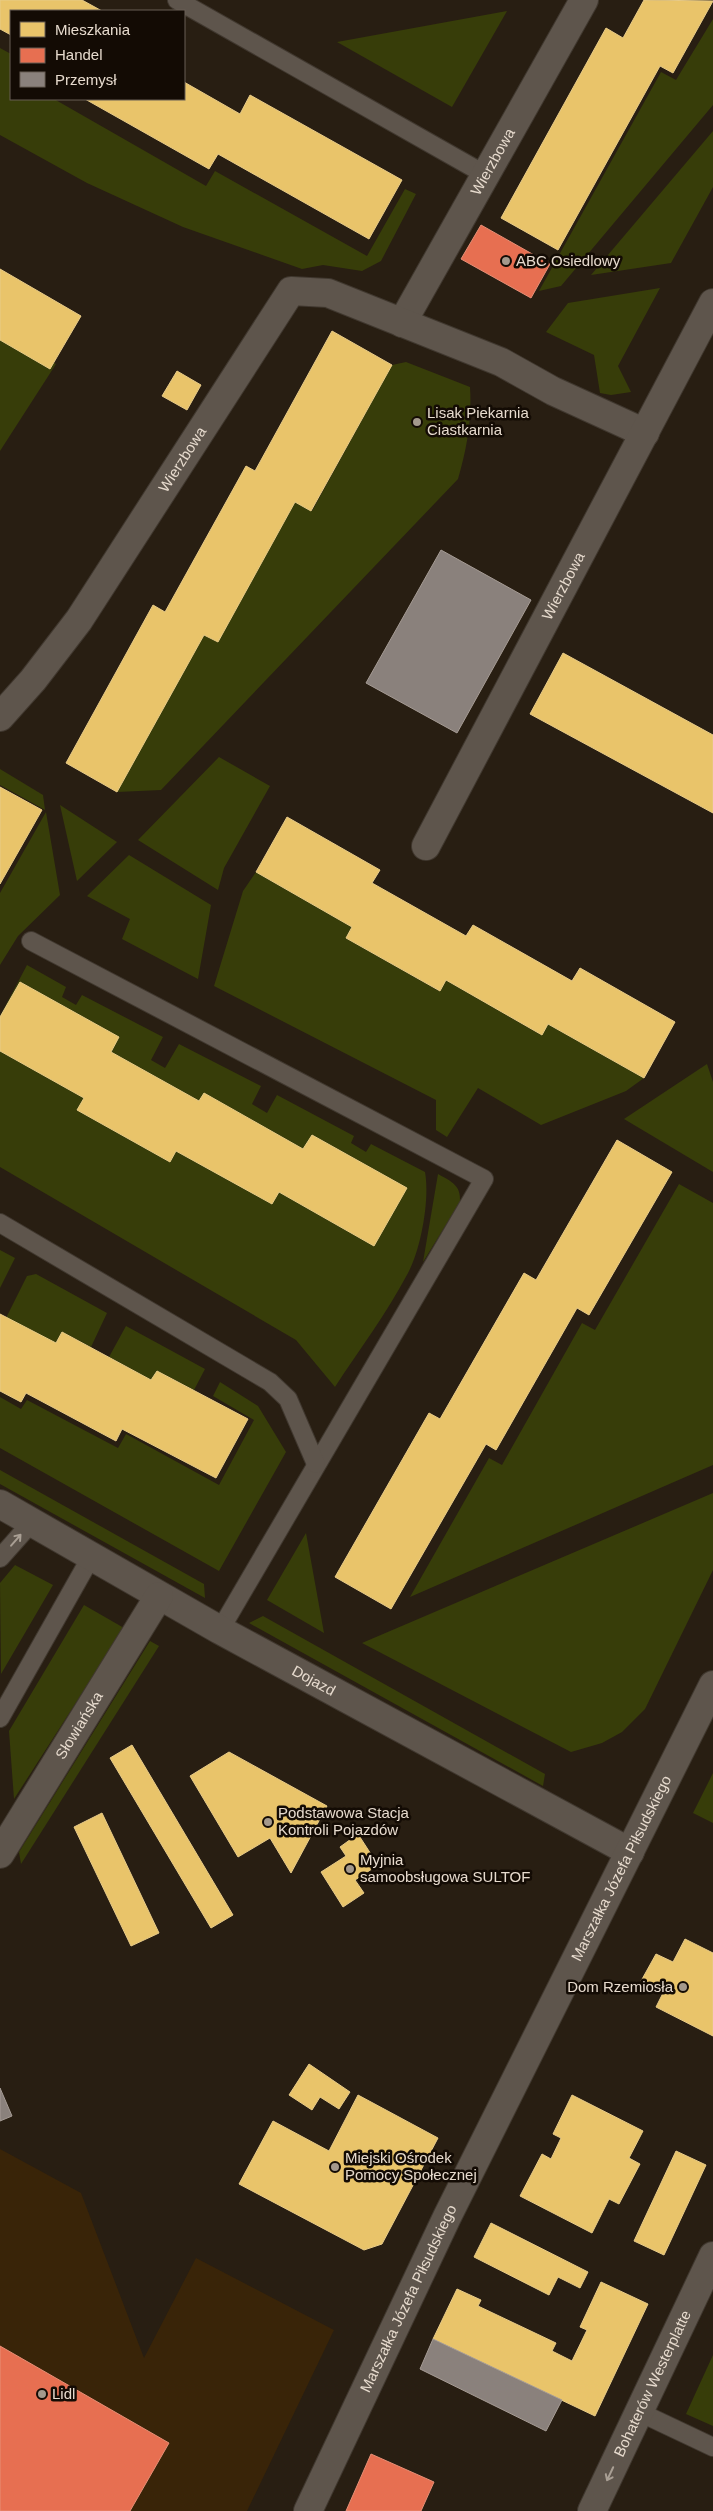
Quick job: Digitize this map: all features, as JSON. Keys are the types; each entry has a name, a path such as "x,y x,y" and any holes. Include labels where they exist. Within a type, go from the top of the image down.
{"street":[{"name":"Wierzbowa","path":"402,323 584,0"},
{"name":"Wierzbowa","path":"0,717 33,680 79,620 292,291 328,293 500,362 553,391 645,433"},
{"name":"Wierzbowa","path":"426,846 713,303"},
{"name":"Dojazd","path":"0,1504 220,1630 630,1852"},
{"name":"Słowiańska","path":"0,1854 159,1596"},
{"name":"Marszałka Józefa Piłsudskiego","path":"308,2511 443,2225 713,1685"},
{"name":"Bohaterów Westerplatte","path":"592,2511 713,2256"}],"lane":[{"path":"177,0 486,175"},
{"path":"31,941 484,1179 220,1630"},
{"path":"0,1223 270,1382 288,1399 316,1464"},
{"path":"0,1558 32,1522"},
{"path":"0,1718 92,1557"},
{"path":"639,2412 713,2447"}],"shaded area":[{"path":"0,2149 81,2193 144,2358 196,2258 334,2330 247,2511 0,2511"}],"green space":[{"path":"507,11 452,107 337,42"},
{"path":"713,19 713,105 561,286 539,291 661,72 676,80"},
{"path":"0,48 10,53 10,100 56,100 206,186 215,171 367,256 405,189 416,194 381,261 362,271 323,265 302,269 183,227 87,183 0,135"},
{"path":"713,131 713,187 671,263 591,275"},
{"path":"660,288 618,366 631,392 611,395 600,393 594,355 546,332 568,303"},
{"path":"0,332 56,364 0,451"},
{"path":"406,362 470,387 468,434 458,479 161,790 117,792 204,635 218,642 295,502 312,511 392,365"},
{"path":"219,757 270,786 224,868 218,890 138,840"},
{"path":"0,769 43,795 45,810 0,785"},
{"path":"60,805 117,842 77,881"},
{"path":"46,812 60,895 18,936 0,965 0,893"},
{"path":"129,855 211,905 198,979 122,939 130,919 87,896"},
{"path":"256,872 352,927 346,938 439,991 446,980 541,1035 548,1024 644,1078 626,1091 541,1125 478,1088 447,1137 436,1130 436,1100 214,986 243,891"},
{"path":"27,965 66,987 62,997 76,1005 82,995 163,1037 151,1060 165,1068 179,1044 261,1086 252,1104 267,1113 277,1095 354,1136 351,1143 366,1152 371,1144 425,1172 425,1209 413,1263 373,1331 335,1387 296,1340 0,1167 0,1016"},
{"path":"707,1064 713,1082 713,1172 624,1119"},
{"path":"438,1174 455,1185 459,1192 460,1202 423,1262"},
{"path":"679,1184 713,1203 713,1465 410,1597 489,1458 502,1465 582,1323 595,1330"},
{"path":"0,1250 15,1258 0,1288"},
{"path":"36,1274 107,1313 91,1347 62,1332 55,1344 6,1318 27,1276"},
{"path":"126,1326 205,1369 194,1390 157,1371 151,1380 109,1357"},
{"path":"220,1382 258,1406 286,1452 219,1571 0,1448 0,1397 21,1409 27,1400 118,1448 126,1434 219,1485 254,1420 213,1396"},
{"path":"0,1470 204,1584 205,1598 0,1484"},
{"path":"713,1493 713,1570 645,1709 622,1732 602,1743 571,1752 362,1643"},
{"path":"306,1533 324,1633 267,1600"},
{"path":"15,1565 53,1585 1,1674 0,1583"},
{"path":"84,1605 124,1628 14,1799 9,1731"},
{"path":"263,1616 545,1774 543,1786 249,1623"},
{"path":"150,1641 159,1646 21,1864 19,1852"},
{"path":"713,1773 713,1823 693,1813"},
{"path":"713,2355 713,2426 686,2414"}],"building: Mieszkania":[{"path":"0,0 82,0 100,10 10,10 10,34 0,29"},
{"path":"644,0 713,1 673,73 660,66 558,250 501,218 606,28 623,38"},
{"path":"185,83 240,114 250,95 402,180 369,239 218,154 209,169 87,100 185,100"},
{"path":"0,269 81,316 50,369 0,340"},
{"path":"332,331 392,365 311,511 295,502 218,642 204,635 117,792 66,763 153,605 165,612 246,466 255,471"},
{"path":"177,371 201,385 187,410 162,396"},
{"path":"563,653 713,735 713,813 530,714"},
{"path":"0,787 42,810 0,884"},
{"path":"287,817 380,870 372,883 466,936 473,925 572,981 580,968 675,1022 644,1078 548,1024 542,1035 446,980 440,991 346,938 352,927 256,872"},
{"path":"20,982 119,1037 111,1052 199,1101 204,1093 303,1149 312,1135 407,1188 374,1246 279,1192 272,1204 176,1151 170,1162 77,1110 84,1098 0,1051 0,1017"},
{"path":"617,1140 672,1172 589,1315 577,1308 496,1450 486,1444 391,1609 335,1577 429,1413 440,1419 524,1273 536,1280"},
{"path":"0,1314 56,1343 62,1332 151,1380 157,1371 248,1419 216,1478 122,1429 116,1441 26,1393 21,1402 0,1391"},
{"path":"132,1745 233,1915 211,1928 110,1758"},
{"name":"Podstawowa Stacja Kontroli Pojazdów","path":"229,1752 327,1806 291,1873 270,1838 238,1857 190,1776"},
{"path":"102,1813 159,1933 131,1946 74,1827"},
{"name":"Myjnia samoobsługowa SULTOF","path":"358,1834 378,1865 355,1880 364,1893 343,1907 321,1872 346,1856 340,1847"},
{"name":"Dom Rzemiosła","path":"685,1939 713,1953 713,2036 656,2007 663,1993 641,1981 656,1954 673,1962"},
{"path":"309,2064 350,2092 339,2109 320,2097 312,2110 289,2095"},
{"name":"Miejski Ośrodek Pomocy Społecznej","path":"358,2095 438,2138 382,2244 364,2250 239,2184 273,2121 329,2151"},
{"path":"572,2095 643,2131 629,2158 640,2164 619,2204 609,2199 592,2233 520,2196 542,2154 551,2159 561,2138 553,2134"},
{"path":"676,2151 706,2165 664,2255 634,2241"},
{"path":"491,2223 588,2272 580,2288 558,2277 549,2295 474,2257"},
{"path":"601,2282 648,2304 595,2416 433,2339 457,2289 481,2300 478,2306 556,2343 552,2351 572,2361 587,2330 580,2327"}],"building: Handel":[{"name":"ABC Osiedlowy","path":"481,225 550,264 531,298 461,259"},
{"name":"Lidl","path":"0,2346 169,2443 130,2511 0,2511"},
{"path":"371,2454 434,2482 421,2511 346,2511"}],"building: Przemysł":[{"path":"441,550 531,600 457,733 366,683"},
{"path":"0,2088 12,2116 0,2121"},
{"path":"433,2339 562,2400 546,2431 420,2369"}],"place":[{"name":"ABC Osiedlowy","path":"506,261"},
{"name":"Lisak Piekarnia Ciastkarnia","path":"417,422"},
{"name":"Podstawowa Stacja Kontroli Pojazdów","path":"268,1822"},
{"name":"Myjnia samoobsługowa SULTOF","path":"350,1869"},
{"name":"Dom Rzemiosła","path":"683,1987"},
{"name":"Miejski Ośrodek Pomocy Społecznej","path":"335,2167"},
{"name":"Lidl","path":"42,2394"}]}
